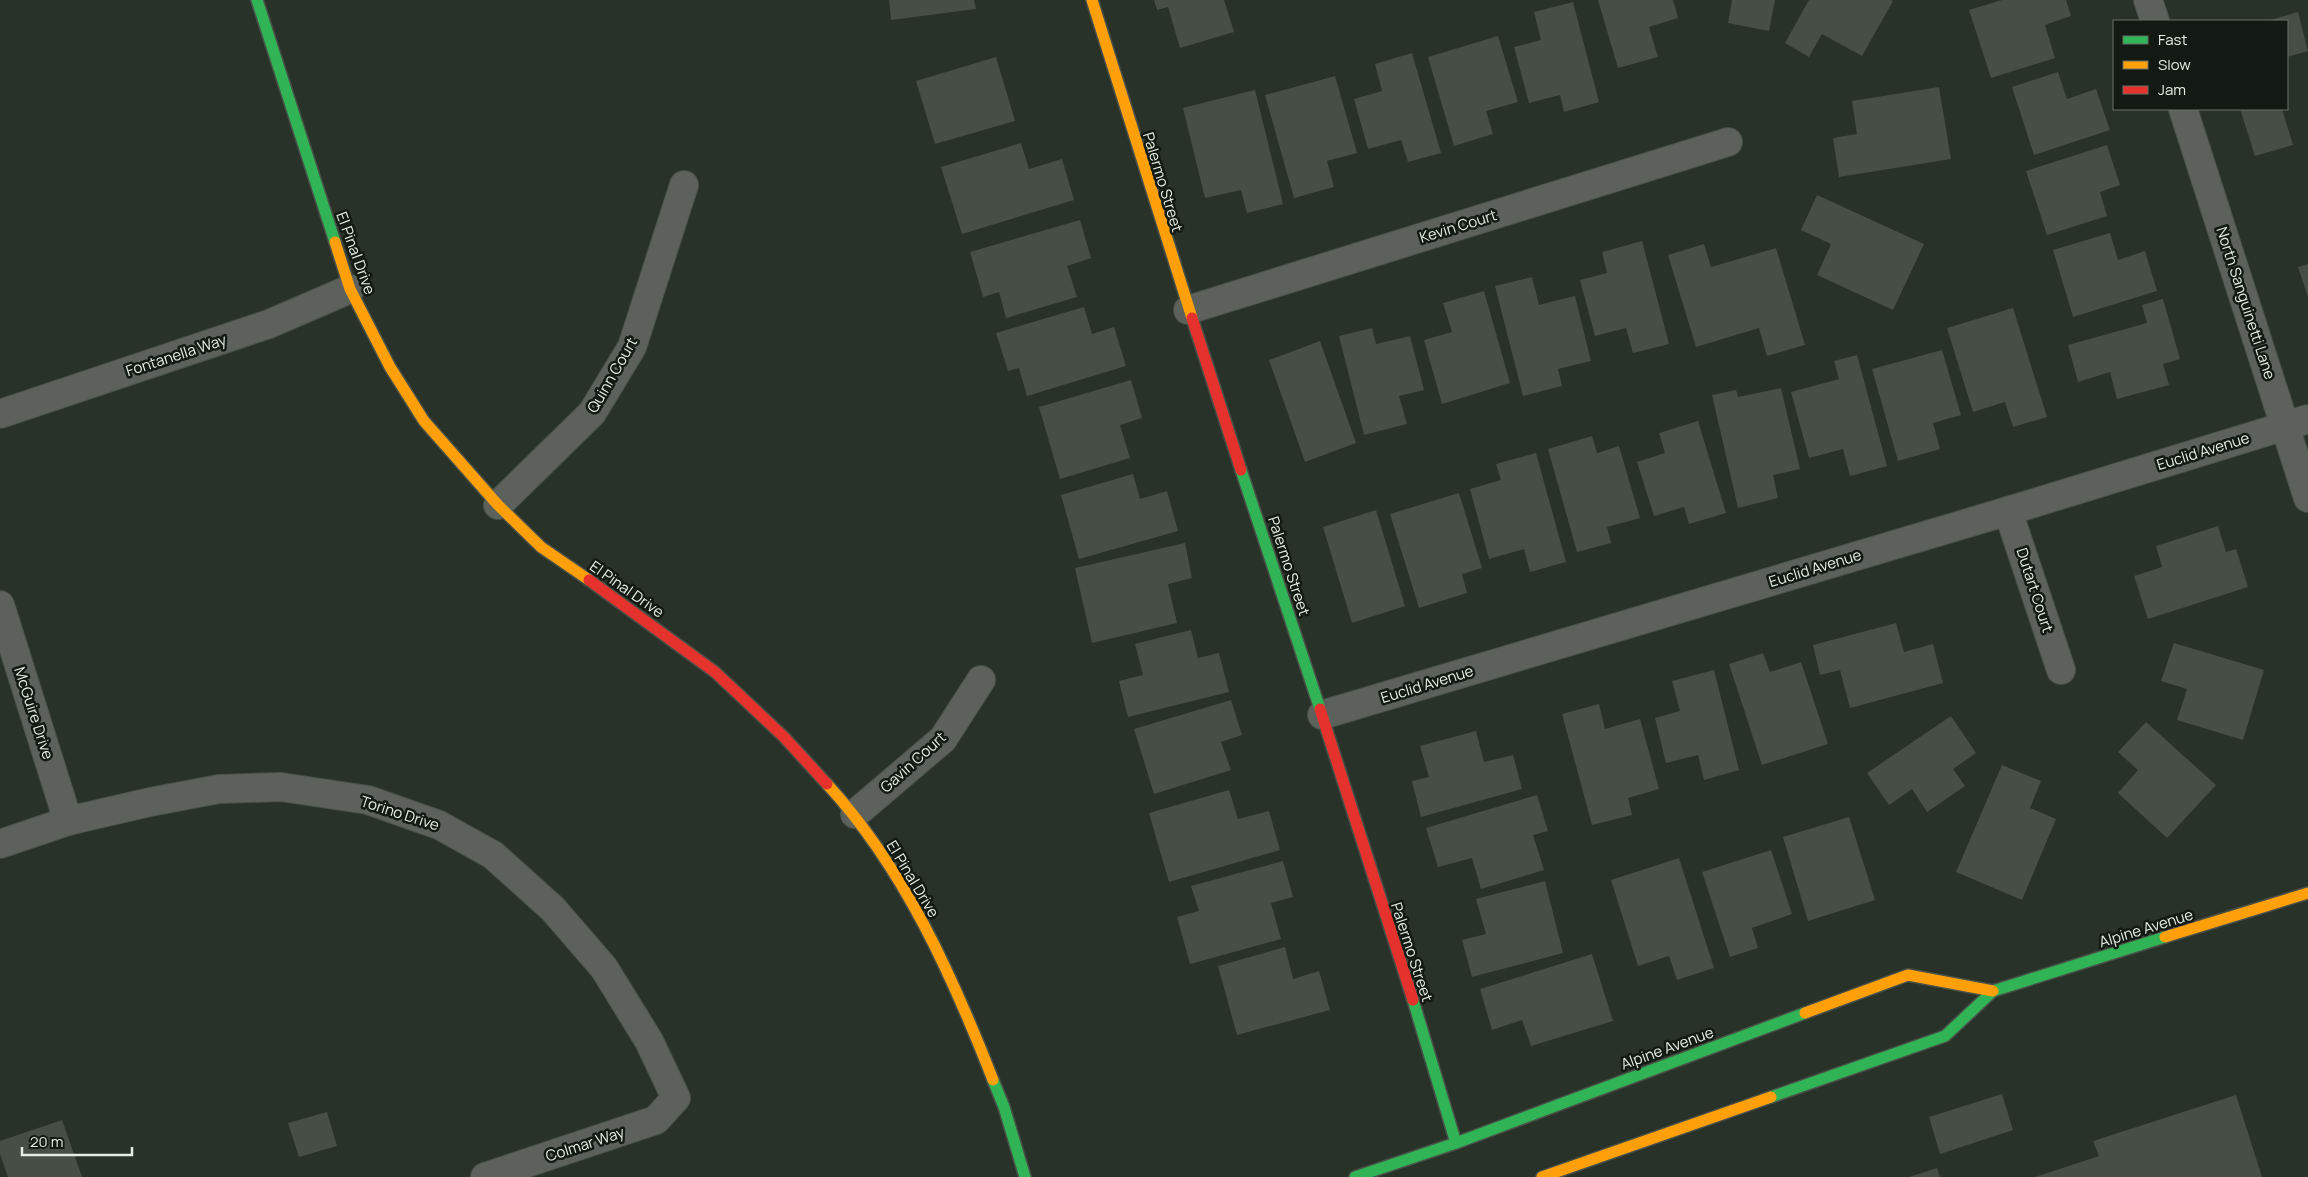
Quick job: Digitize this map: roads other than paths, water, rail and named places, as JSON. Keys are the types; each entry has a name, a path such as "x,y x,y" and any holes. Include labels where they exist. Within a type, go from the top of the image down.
{"street":[{"name":"El Pinal Drive","path":"257,0 350,289 390,367 424,421 498,506 541,547 623,603 715,672 784,737 855,814 906,891 962,1001 1004,1107 1025,1177"},
{"name":"Palermo Street","path":"1092,0 1188,310 1322,716 1456,1143"},
{"path":"2148,0 2154,20"},
{"name":"North Sanguinetti Lane","path":"2183,110 2297,422 2308,498"},
{"name":"Kevin Court","path":"1188,310 1728,142"},
{"name":"Quinn Court","path":"498,506 592,413 632,347 684,185"},
{"name":"Fontanella Way","path":"0,414 269,324 350,289"},
{"name":"Euclid Avenue","path":"1322,716 2008,511 2297,422"},
{"name":"Dutart Court","path":"2008,511 2061,670"},
{"name":"McGuire Drive","path":"0,605 68,821"},
{"name":"Gavin Court","path":"855,814 943,739 981,680"},
{"name":"Torino Drive","path":"0,844 68,821 150,802 219,789 281,788 368,800 439,825 493,855 553,909 604,968 648,1041 676,1098"},
{"name":"Alpine Avenue","path":"1542,1177 1945,1036 1993,991 2308,893"},
{"name":"Alpine Avenue","path":"1355,1177 1456,1143 1908,975 1993,991"},
{"name":"Colmar Way","path":"485,1177 656,1120 676,1098"}]}
